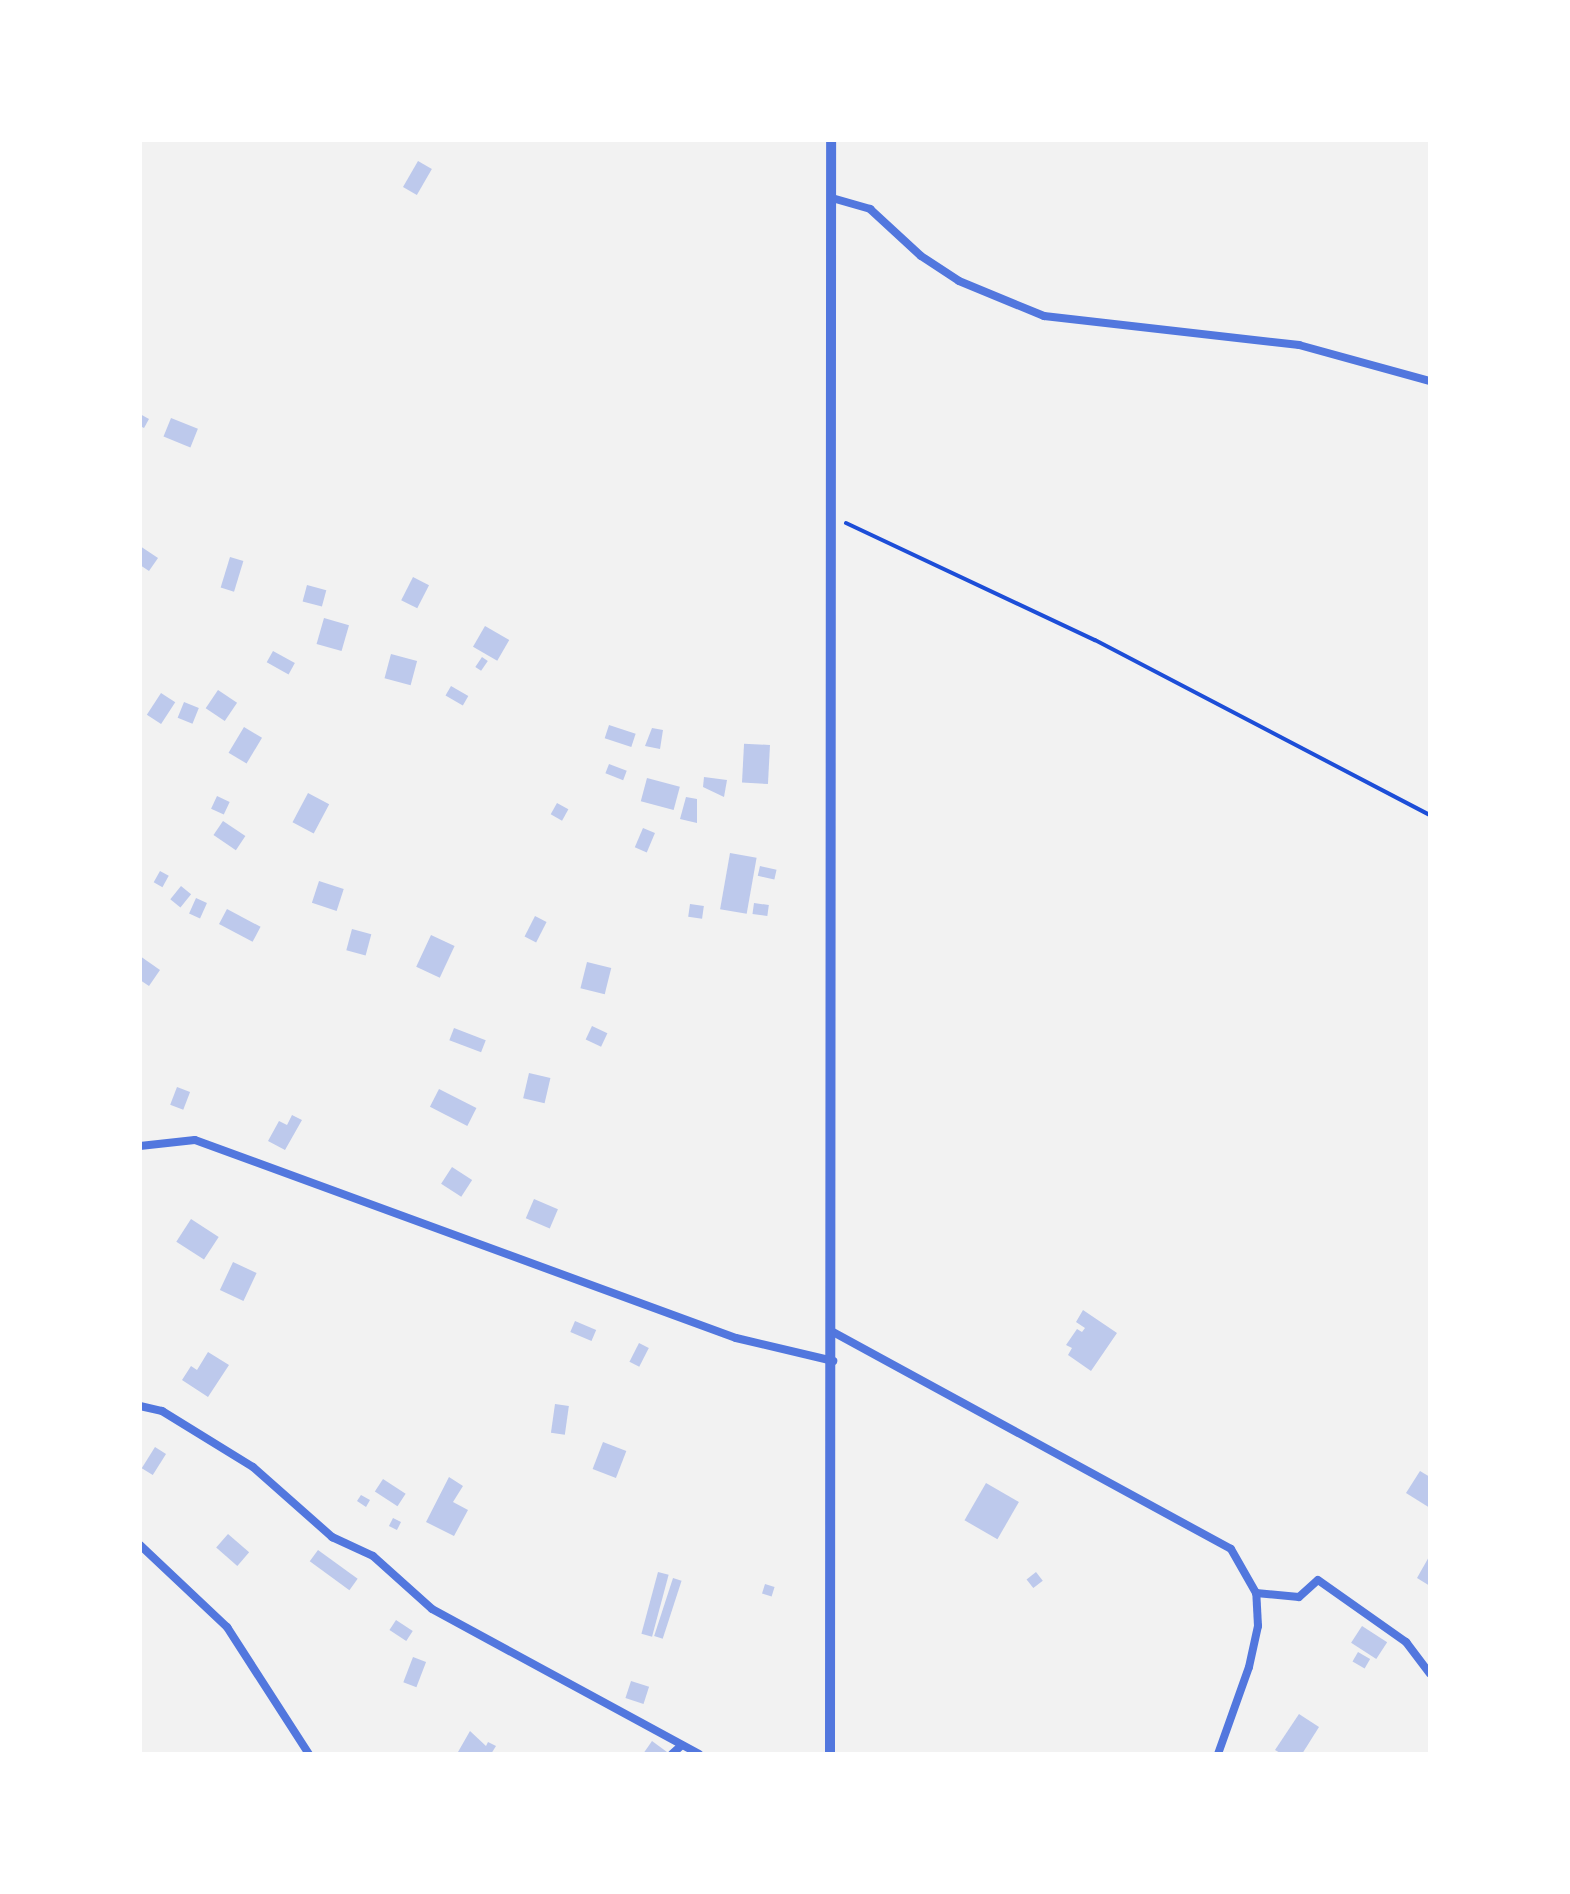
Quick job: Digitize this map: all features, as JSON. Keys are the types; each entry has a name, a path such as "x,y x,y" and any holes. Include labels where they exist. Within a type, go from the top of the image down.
{"street":[{"path":"830,1754 833,1332 828,516 831,140"},
{"path":"832,198 870,209 921,256 959,281 1044,316 1299,345 1430,381"},
{"path":"140,1146 195,1140 736,1338 833,1361"},
{"path":"833,1332 1231,1549 1256,1593 1258,1626 1249,1667 1218,1754"},
{"path":"140,1406 162,1411 253,1467 332,1537 373,1556 432,1609 699,1754"},
{"path":"140,1545 227,1627 309,1754"},
{"path":"1256,1593 1299,1597 1318,1580 1406,1642 1430,1674"},
{"path":"672,1754 682,1745"}],"path":[{"path":"828,516 1095,640 1430,815"}],"building":[{"path":"418,161 432,169 417,195 403,187"},
{"path":"140,414 149,419 144,428 140,426"},
{"path":"171,418 198,429 190,447 164,437"},
{"path":"140,546 158,558 149,571 140,565"},
{"path":"230,557 243,561 234,592 221,588"},
{"path":"413,577 429,585 417,608 401,600"},
{"path":"307,585 326,590 322,607 303,601"},
{"path":"324,618 349,625 342,651 317,644"},
{"path":"485,626 509,640 497,661 473,647"},
{"path":"273,651 295,663 289,674 267,662"},
{"path":"391,654 417,661 411,685 385,678"},
{"path":"482,657 488,661 481,671 475,667"},
{"path":"451,686 468,696 463,706 446,696"},
{"path":"218,690 237,703 225,721 206,708"},
{"path":"161,693 175,702 161,724 147,715"},
{"path":"184,702 199,708 192,724 178,718"},
{"path":"609,725 636,734 631,747 605,738"},
{"path":"244,727 262,738 247,764 229,753"},
{"path":"652,728 663,730 660,749 645,746"},
{"path":"744,744 770,745 768,784 742,783"},
{"path":"609,764 627,771 623,780 605,773"},
{"path":"704,777 727,780 724,797 703,787"},
{"path":"647,778 680,787 674,810 641,801"},
{"path":"308,793 329,804 314,833 293,822"},
{"path":"217,796 230,802 224,815 211,809"},
{"path":"686,797 697,799 697,823 680,819"},
{"path":"557,803 568,809 562,821 551,814"},
{"path":"223,821 245,836 236,850 213,835"},
{"path":"643,828 655,833 647,852 635,847"},
{"path":"730,853 757,858 747,914 720,909"},
{"path":"760,866 777,870 774,880 758,876"},
{"path":"160,871 169,876 162,887 154,882"},
{"path":"319,881 344,889 337,911 312,903"},
{"path":"181,886 191,894 180,907 170,899"},
{"path":"196,898 207,903 200,918 189,914"},
{"path":"754,903 769,905 767,916 752,914"},
{"path":"690,904 704,906 702,919 688,917"},
{"path":"227,909 261,927 253,942 219,924"},
{"path":"535,916 547,922 536,942 525,936"},
{"path":"352,929 371,934 366,955 346,950"},
{"path":"431,935 455,946 440,978 416,967"},
{"path":"140,956 160,970 149,986 140,980"},
{"path":"587,962 611,968 605,994 580,988"},
{"path":"592,1026 607,1033 601,1047 586,1040"},
{"path":"454,1028 486,1040 481,1052 449,1040"},
{"path":"529,1073 550,1078 545,1103 523,1098"},
{"path":"177,1087 190,1092 183,1110 170,1105"},
{"path":"439,1089 476,1108 467,1126 430,1107"},
{"path":"292,1115 302,1120 285,1150 268,1141 279,1121 287,1125"},
{"path":"452,1167 472,1180 461,1197 441,1184"},
{"path":"534,1199 558,1209 550,1228 526,1218"},
{"path":"191,1219 219,1237 204,1260 176,1242"},
{"path":"233,1262 257,1273 243,1301 220,1290"},
{"path":"1083,1310 1117,1333 1091,1371 1068,1355 1072,1348 1066,1345 1077,1329 1082,1332 1085,1328 1076,1322"},
{"path":"575,1321 596,1330 591,1341 570,1332"},
{"path":"639,1343 649,1348 639,1367 629,1362"},
{"path":"208,1352 229,1365 208,1397 182,1380 191,1366 197,1370"},
{"path":"555,1404 569,1406 565,1435 551,1433"},
{"path":"603,1442 626,1451 616,1478 593,1469"},
{"path":"155,1447 166,1454 153,1475 142,1468"},
{"path":"1420,1471 1430,1477 1430,1508 1406,1493"},
{"path":"449,1477 463,1486 453,1502 468,1510 454,1536 426,1522"},
{"path":"383,1479 406,1494 397,1506 375,1492"},
{"path":"986,1483 1019,1502 997,1539 964,1520"},
{"path":"361,1495 370,1500 366,1507 357,1501"},
{"path":"393,1518 401,1522 397,1530 389,1526"},
{"path":"228,1534 249,1552 237,1566 216,1548"},
{"path":"318,1550 358,1579 349,1590 310,1561"},
{"path":"1430,1555 1430,1586 1417,1578"},
{"path":"658,1572 669,1575 652,1637 641,1634"},
{"path":"1036,1572 1043,1581 1033,1588 1027,1579"},
{"path":"673,1578 682,1581 663,1639 654,1636"},
{"path":"765,1584 775,1587 772,1596 762,1594"},
{"path":"396,1620 413,1631 406,1641 389,1630"},
{"path":"1362,1626 1387,1642 1376,1659 1351,1643"},
{"path":"1358,1652 1370,1659 1365,1669 1352,1662"},
{"path":"413,1657 426,1662 416,1687 403,1682"},
{"path":"631,1681 649,1687 644,1704 625,1698"},
{"path":"1299,1714 1319,1727 1302,1754 1282,1754 1275,1750"},
{"path":"470,1731 486,1746 488,1742 496,1746 491,1754 458,1752"},
{"path":"652,1741 667,1752 643,1754"}]}
